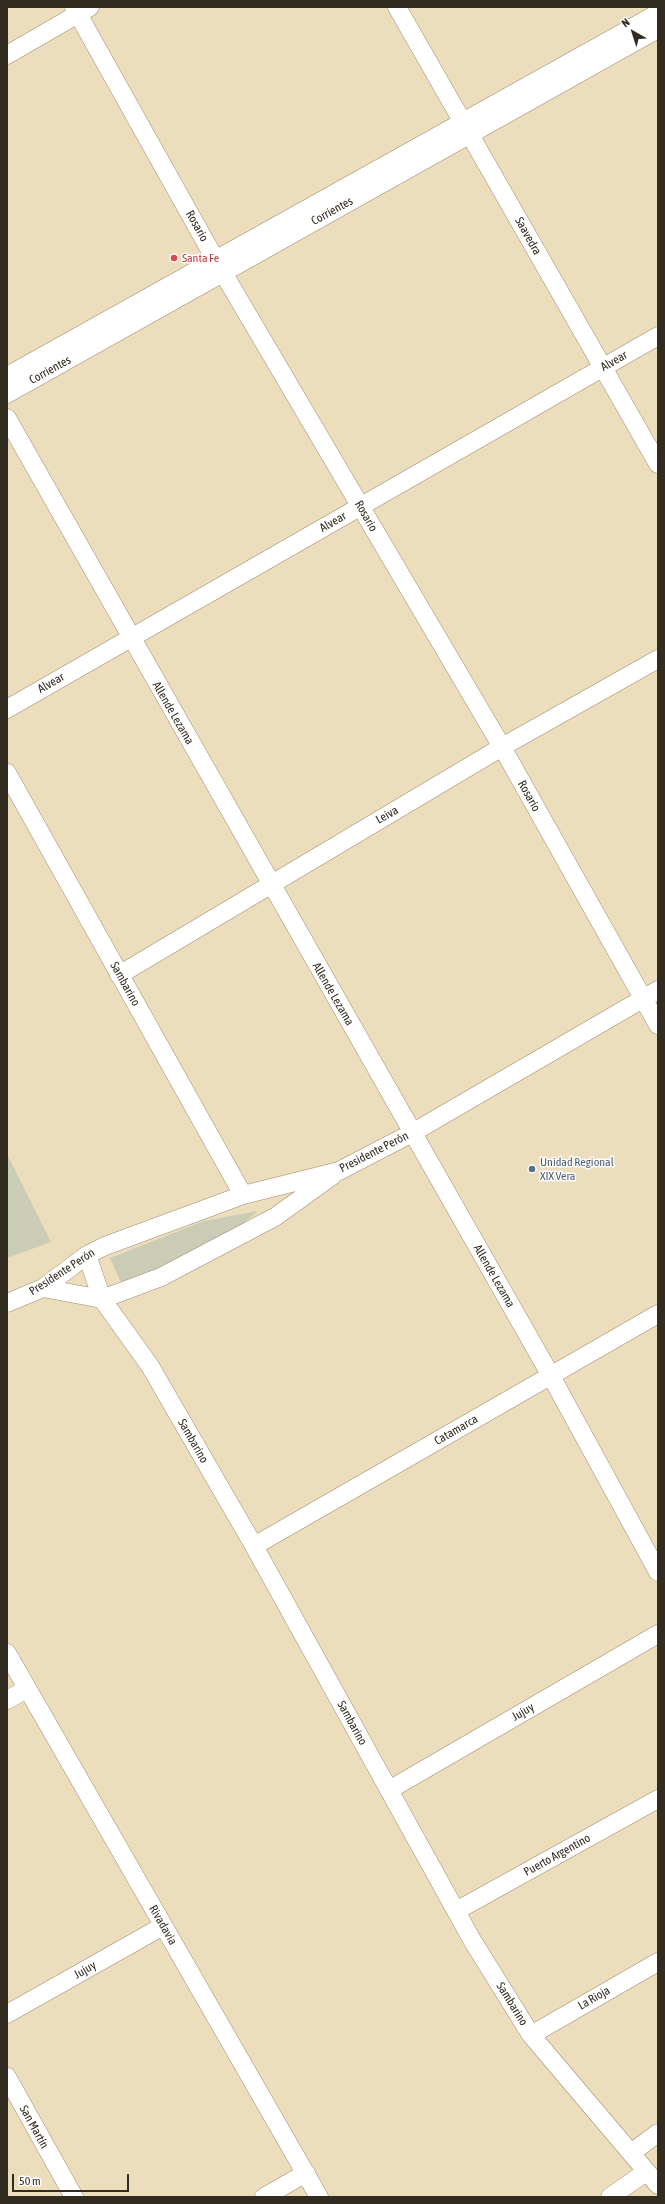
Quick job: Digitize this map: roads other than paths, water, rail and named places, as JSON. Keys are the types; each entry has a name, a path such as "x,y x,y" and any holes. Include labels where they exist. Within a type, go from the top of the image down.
{"street":[{"name":"Saavedra","path":"397,7 658,464"},
{"path":"7,55 81,9"},
{"name":"Rosario","path":"81,9 219,265 502,748 651,995 658,1025"},
{"name":"Corrientes","path":"466,128 658,13"},
{"name":"Corrientes","path":"7,376 219,265 466,128 658,29"},
{"name":"Corrientes","path":"7,394 219,265"},
{"name":"Alvear","path":"7,709 658,336"},
{"name":"Allende Lezama","path":"7,418 270,884 551,1376 658,1572"},
{"name":"Leiva","path":"119,975 270,884 502,748 658,659"},
{"name":"Sambarino","path":"7,773 243,1195"},
{"name":"Presidente Perón","path":"7,1303 43,1288 87,1255 105,1246 243,1195 339,1171 412,1133 651,995"},
{"path":"43,1288 102,1299 161,1276 275,1217 339,1171"},
{"name":"Sambarino","path":"87,1255 102,1299 150,1366 254,1546 456,1911 531,2035 652,2179"},
{"name":"Catamarca","path":"254,1546 658,1314"},
{"name":"Jujuy","path":"389,1790 658,1634"},
{"name":"Rivadavia","path":"7,1653 319,2197"},
{"path":"7,1700 27,1689"},
{"name":"Puerto Argentino","path":"456,1911 658,1799"},
{"name":"Jujuy","path":"7,2014 163,1926"},
{"name":"La Rioja","path":"531,2035 658,1962"},
{"name":"San Martín","path":"7,2077 74,2197"},
{"path":"631,2153 658,2133"},
{"path":"264,2197 306,2173"},
{"path":"610,2197 652,2179"}],"place":[{"name":"Santa Fe","path":"174,258"},
{"name":"Unidad Regional XIX Vera","path":"532,1169"}]}
